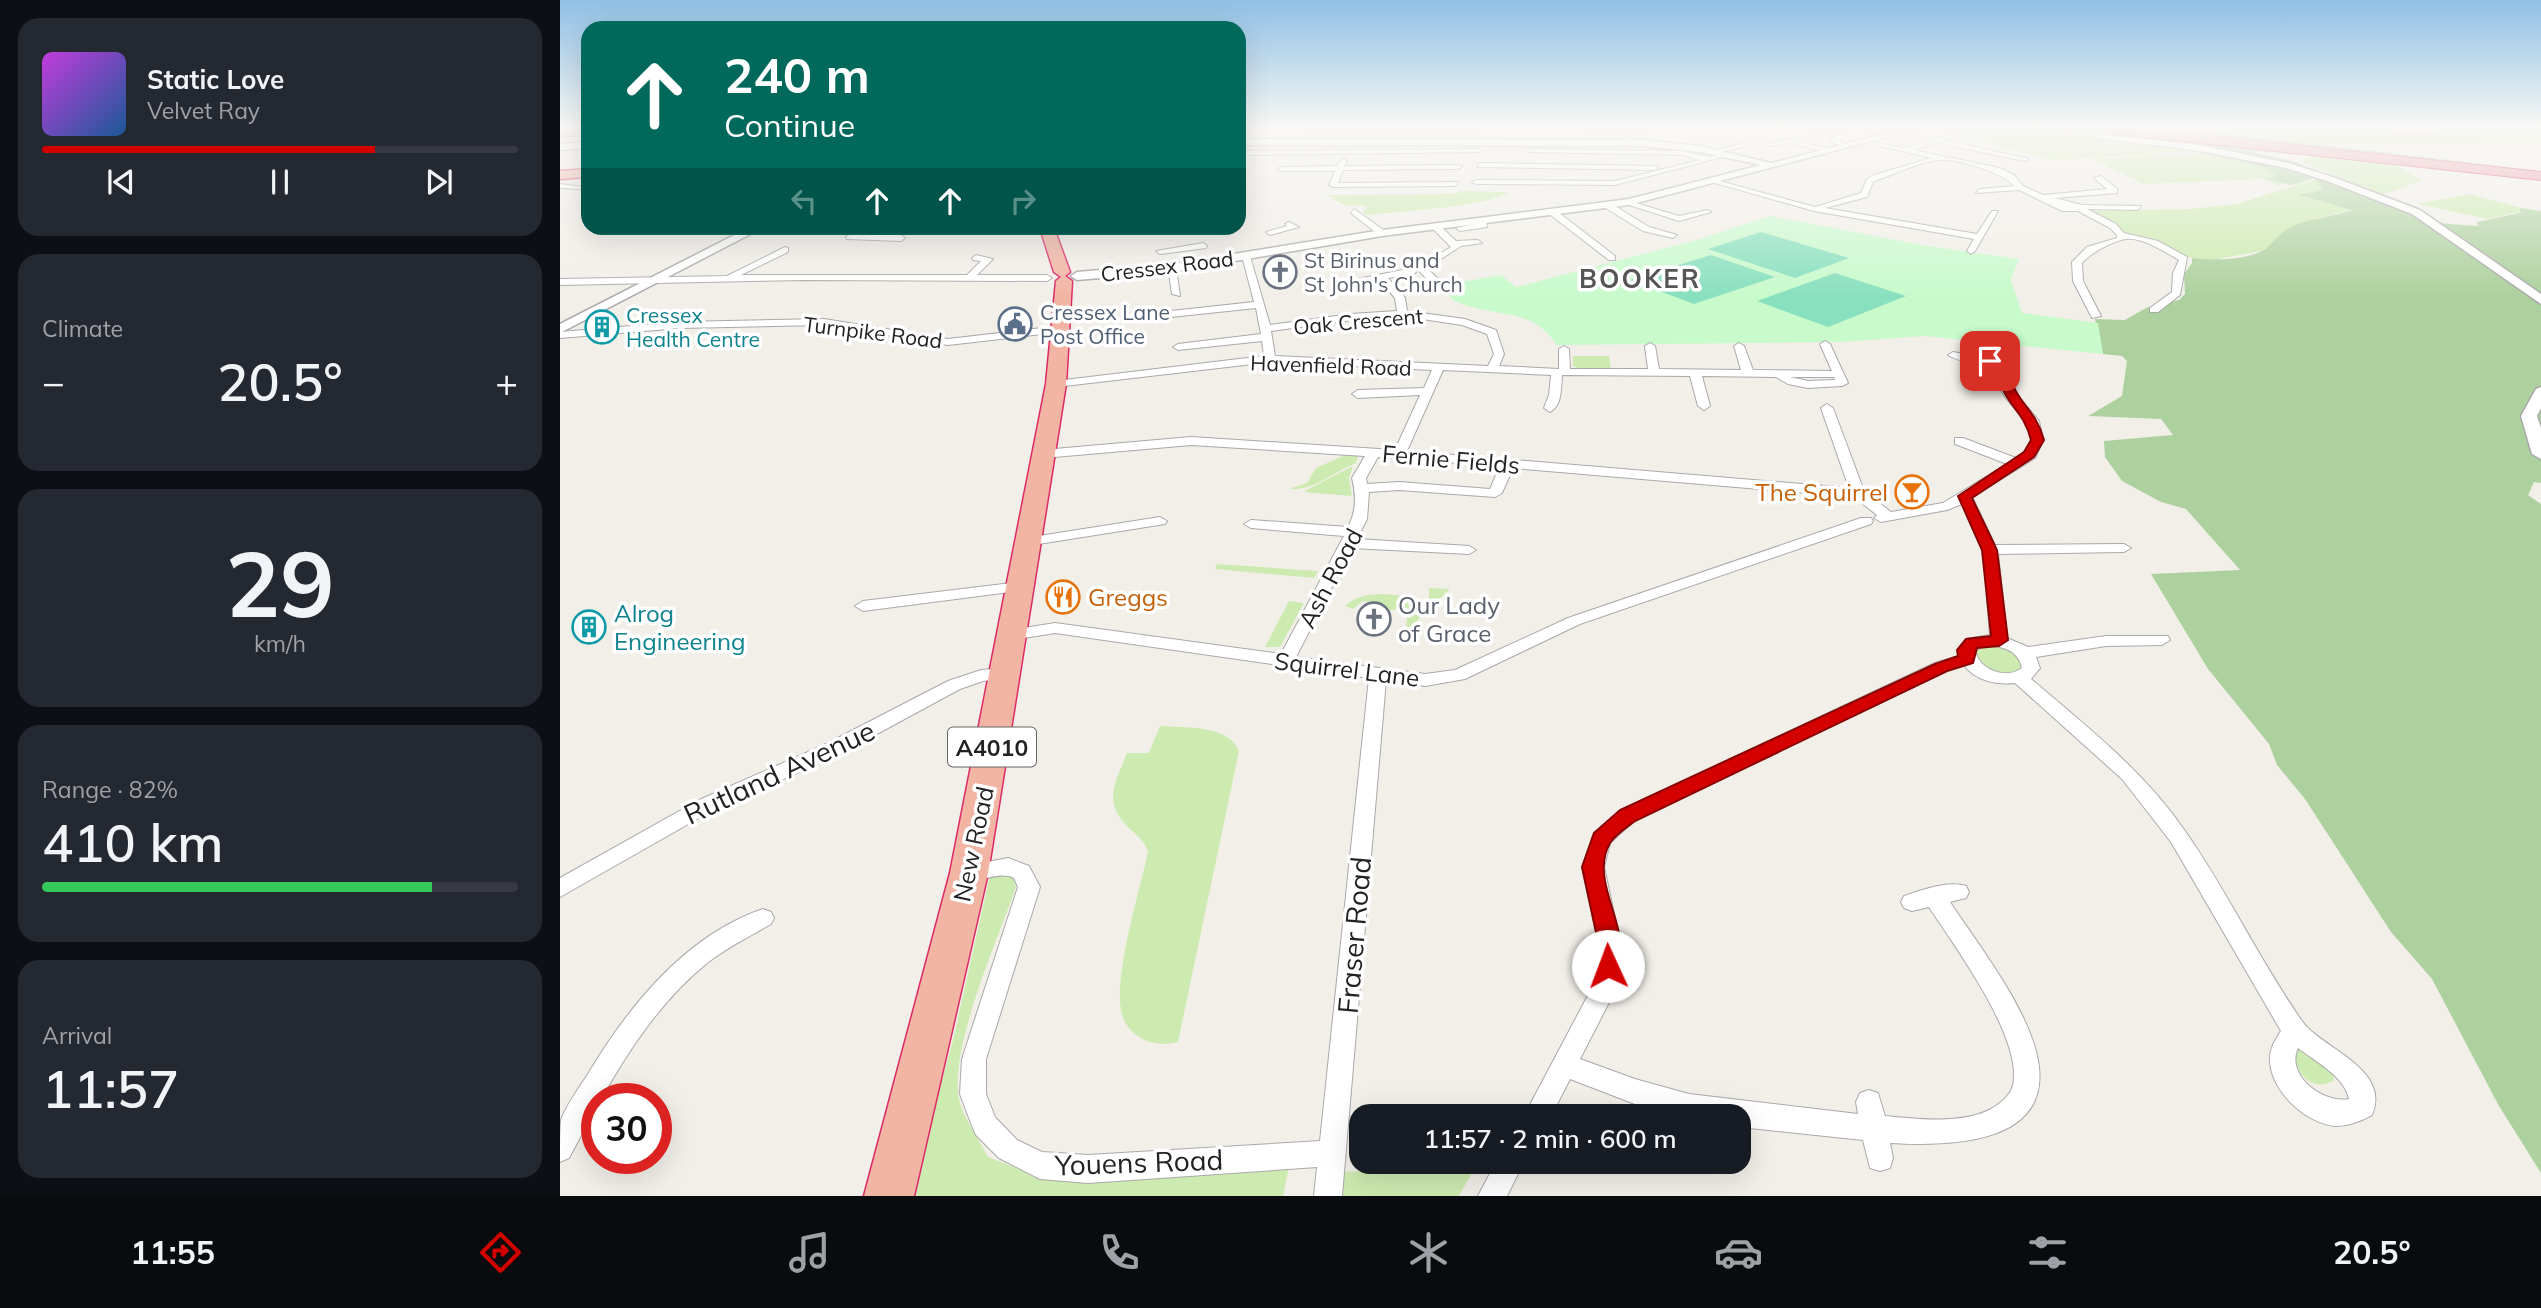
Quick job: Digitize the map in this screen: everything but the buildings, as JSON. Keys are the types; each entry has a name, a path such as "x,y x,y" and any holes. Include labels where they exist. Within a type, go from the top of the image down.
{"highway":[{"name":"A4010","path":"1049,235 1063,277"},
{"name":"New Road","path":"889,1196 969,873 1056,384 1063,277"}],"street":[{"path":"1333,185 1356,185"},
{"name":"Cressex Road","path":"560,282 730,278 1063,277 1171,268 1382,233 1629,202 1697,185"},
{"path":"1726,185 1814,209 1979,237"},
{"path":"1814,209 1864,195 1868,185"},
{"path":"2016,185 2065,209 2138,208"},
{"path":"2044,197 2114,191 2106,185"},
{"path":"2345,185 2416,212 2541,300"},
{"path":"560,186 579,187"},
{"path":"1979,191 2020,188"},
{"path":"1629,202 1679,219 1707,212"},
{"path":"1607,205 1646,229 1673,234"},
{"path":"2082,209 2121,235 2164,247 2185,261 2178,273 2178,293 2154,310"},
{"path":"1354,211 1382,233"},
{"path":"1551,212 1612,258"},
{"path":"1971,251 1996,213"},
{"path":"1460,228 1484,225 1482,220"},
{"path":"1435,226 1456,244 1478,243"},
{"path":"1270,232 1288,227 1303,246"},
{"path":"560,329 741,235"},
{"path":"852,240 905,235 893,245"},
{"path":"2096,316 2076,274 2077,262 2090,249 2121,239 2121,235"},
{"path":"1160,251 1202,242 1210,262"},
{"path":"1448,282 1434,282 1421,268 1455,250 1456,244"},
{"path":"730,278 785,250"},
{"path":"1246,256 1270,359"},
{"path":"970,277 988,259 976,258"},
{"path":"1171,268 1177,294"},
{"path":"1363,279 1412,271"},
{"path":"1381,276 1401,298 1403,314"},
{"path":"1171,314 1258,305"},
{"name":"Oak Crescent","path":"1178,347 1403,314 1446,316 1492,332 1499,354 1492,369"},
{"name":"Turnpike Road","path":"560,335 711,324 824,322 948,342 1060,329"},
{"name":"Havenfield Road","path":"1056,384 1270,359 1438,369 1839,374 1825,344"},
{"path":"1650,346 1654,372"},
{"path":"1739,346 1748,373"},
{"path":"1550,408 1561,372 1564,349"},
{"name":"Squirrel Lane","path":"1011,635 1055,628 1425,680 1459,675 1574,621 1877,519 1966,501 2015,462 2030,455 2037,440 2033,421 2006,390 2003,368 1990,361 1953,355"},
{"path":"1399,454 1438,369"},
{"path":"1695,373 1704,406"},
{"path":"1358,394 1429,391"},
{"path":"2541,392 2529,416 2541,454"},
{"path":"1827,408 1858,493 1877,519"},
{"name":"Fernie Fields","path":"1043,454 1191,441 1374,452 1858,493"},
{"path":"1959,441 2015,462"},
{"name":"Ash Road","path":"1285,662 1360,519 1363,496 1359,478 1374,452"},
{"path":"1360,489 1399,486 1495,493 1508,463"},
{"path":"1966,501 1990,550 1999,640"},
{"path":"1026,542 1160,521"},
{"path":"1251,524 1469,550"},
{"path":"1990,550 2124,548"},
{"path":"863,606 1020,587"},
{"path":"2162,640 2106,641 2025,653 1999,640 1972,643 1966,650 1967,659 1973,667 1996,677 2020,677 2129,774 2178,836 2295,1031"},
{"path":"2020,677 2031,667 2025,653"},
{"path":"1544,1104 1606,985 1610,946 1593,867 1601,839 1628,815 1721,769 1941,667 1967,659"},
{"name":"Rutland Avenue","path":"560,888 706,805 832,749 954,685 981,676 1005,674"},
{"name":"Fraser Road","path":"1328,1196 1378,674"},
{"name":"Youens Road","path":"969,873 1007,866 1022,873 1029,887 974,1059 973,1094 985,1126 1008,1149 1040,1165 1088,1169 1334,1153"},
{"path":"1566,1065 1609,1084 1706,1110 1872,1114 1953,1130 1990,1123 2016,1107 2026,1086 2027,1057 2016,1028 1935,898"},
{"path":"560,1149 585,1101 640,1015 699,957 763,918"},
{"path":"1872,1114 1880,1158"},
{"path":"1492,1196 1504,1174"}],"green space":[{"path":"2297,185 2320,185 2324,190 2316,192 2353,209 2307,222 2262,251 2211,260 2192,258 2127,235 2090,211 2191,209 2237,204"},
{"path":"2319,185 2340,185 2436,223 2478,226 2477,222 2519,213 2521,208 2541,211 2541,483 2534,482 2528,495 2541,504 2541,1173 2499,1106 2432,979 2391,932 2305,799 2277,765 2269,744 2208,669 2151,574 2240,570 2186,509 2161,502 2122,481 2105,457 2104,441 2173,435 2161,419 2088,416 2122,396 2127,361 2122,356 2103,354 2095,319 2125,320 2146,308 2179,300 2185,294 2184,274 2192,263 2192,258 2228,259 2256,254 2293,226 2352,210 2299,195 2323,190"},
{"path":"2357,185 2411,185 2381,195"},
{"path":"1459,191 1508,192 1499,197 1464,205 1367,215 1362,212 1366,206 1344,205 1326,195 1457,194"},
{"path":"2470,194 2521,208 2523,211 2488,219 2417,204"},
{"path":"1770,216 1922,245 2019,259 2011,280 2022,313 2098,323 2103,354 1925,336 1841,342 1556,345 1547,333 1524,318 1468,306 1455,301 1438,286 1501,275 1516,287 1700,239"},
{"path":"1761,232 1849,258 1795,278 1708,249"},
{"path":"1711,255 1775,277 1694,304 1630,280"},
{"path":"1835,273 1906,296 1828,327 1757,301"},
{"path":"1573,356 1609,356 1611,369 1580,369 1573,366"},
{"path":"1343,456 1358,456 1356,463 1316,484 1289,489 1307,483 1316,468"},
{"path":"1353,466 1349,478 1352,496 1303,492"},
{"path":"1217,564 1318,571 1314,578 1215,569"},
{"path":"1429,588 1450,589 1419,618 1405,639 1408,608 1384,611 1384,604 1362,601 1353,609 1345,606 1374,594 1406,597 1408,605 1429,603"},
{"path":"1289,601 1304,603 1280,647 1265,647"},
{"path":"1981,645 2010,651 2022,665 2012,673 1990,673 1971,650"},
{"path":"1160,726 1216,732 1226,736 1239,751 1178,1042 1169,1044 1144,1040 1130,1030 1122,1014 1120,999 1124,958 1148,852 1143,842 1116,811 1113,794 1127,753 1149,753"},
{"path":"1013,874 1016,887 977,993 961,1052 958,1077 961,1106 988,1157 1023,1170 1061,1178 1289,1167 1283,1196 910,1196 953,1040 990,875"},
{"path":"2300,1046 2335,1071 2333,1081 2317,1084 2305,1077 2289,1050"},
{"path":"1342,1172 1471,1174 1459,1196 1336,1196"}],"place":[{"name":"St Birinus and St John's Church","path":"1280,272"},
{"name":"Cressex Lane Post Office","path":"1015,324"},
{"name":"Cressex Health Centre","path":"602,327"},
{"name":"The Squirrel","path":"1912,492"},
{"name":"Greggs","path":"1063,597"},
{"name":"Our Lady of Grace","path":"1374,619"},
{"name":"Alrog Engineering","path":"589,627"}],"district":[{"name":"BOOKER","path":"1640,278"}],"route":[{"path":"1608,966 1610,946 1593,867 1601,839 1628,815 1941,667 1967,659 1966,650 1972,643 1999,640 1990,550 1967,506 1965,496 2030,455 2037,440 2033,421 2006,390 2003,368 1990,361"}]}
